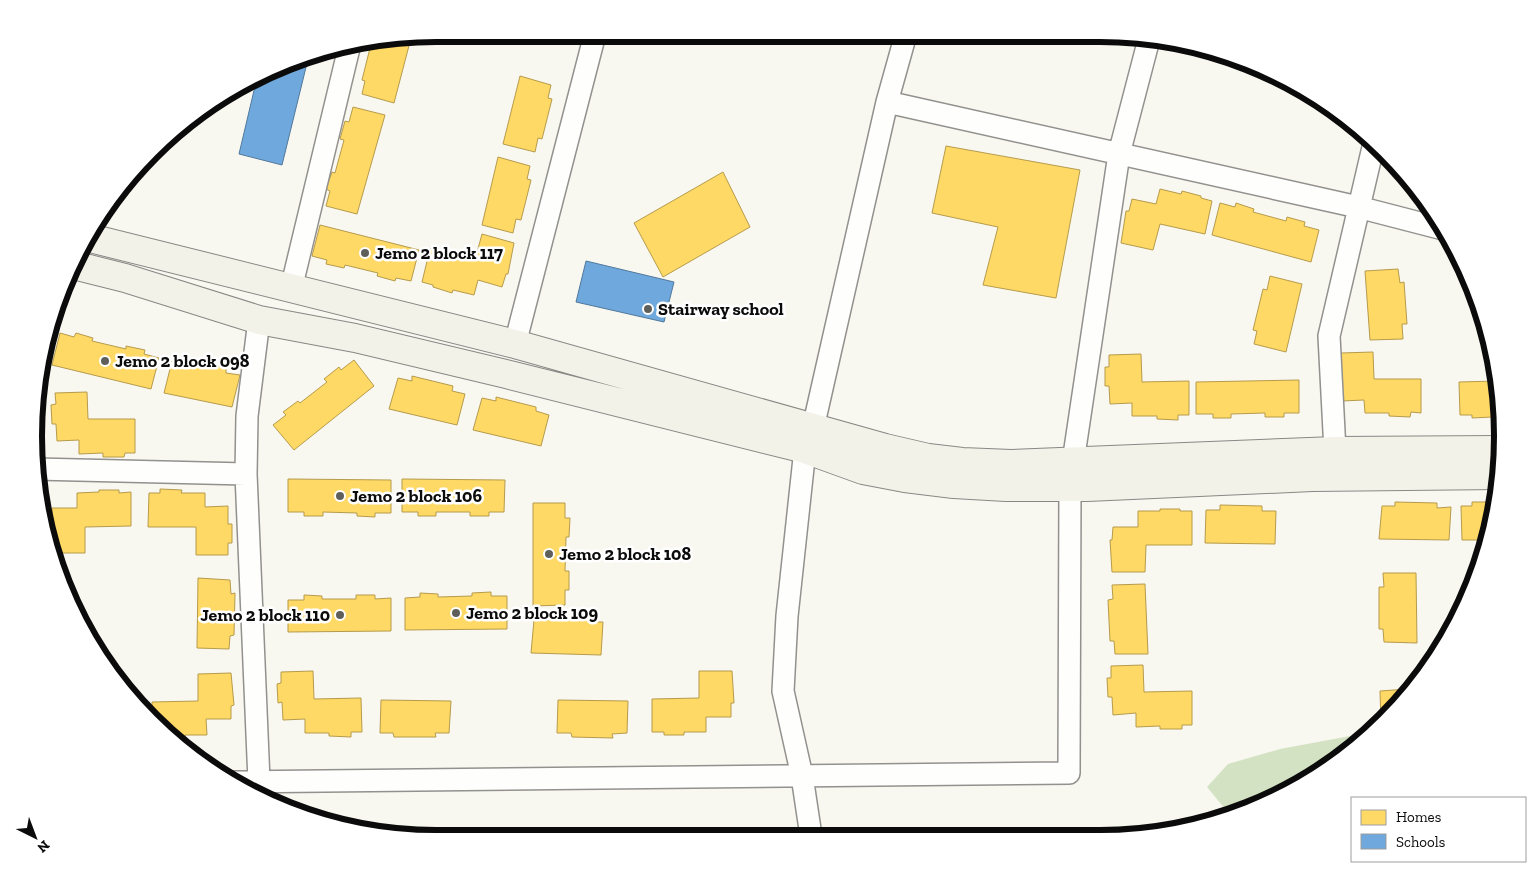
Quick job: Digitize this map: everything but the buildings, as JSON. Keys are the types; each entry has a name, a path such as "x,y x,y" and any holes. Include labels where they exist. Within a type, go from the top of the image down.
{"street":[{"path":"515,344 593,42"},
{"path":"810,830 802,776 783,691 787,616 809,438 904,42"},
{"path":"247,781 1069,773 1072,475 1119,154 1147,46"},
{"path":"291,289 348,53"},
{"path":"888,102 1358,207 1433,226"},
{"path":"1334,450 1329,336 1372,152"},
{"path":"95,239 515,344 809,438 863,470 905,478 954,484 1072,475 1334,450 1493,450"},
{"path":"125,278 136,249"},
{"path":"81,267 125,278 259,320 355,338 809,438"},
{"path":"259,320 247,416 246,474 259,781"},
{"path":"44,469 246,474"},
{"path":"1072,475 1312,477 1491,475"}],"green space":[{"path":"1355,735 1340,748 1297,777 1251,800 1226,809 1207,787 1228,764 1280,749"}],"place":[{"name":"Jemo 2 block 117","path":"365,253"},
{"name":"Stairway school","path":"648,309"},
{"name":"Jemo 2 block 098","path":"105,361"},
{"name":"Jemo 2 block 106","path":"340,496"},
{"name":"Jemo 2 block 108","path":"549,554"},
{"name":"Jemo 2 block 109","path":"456,613"},
{"name":"Jemo 2 block 110","path":"340,615"}]}
